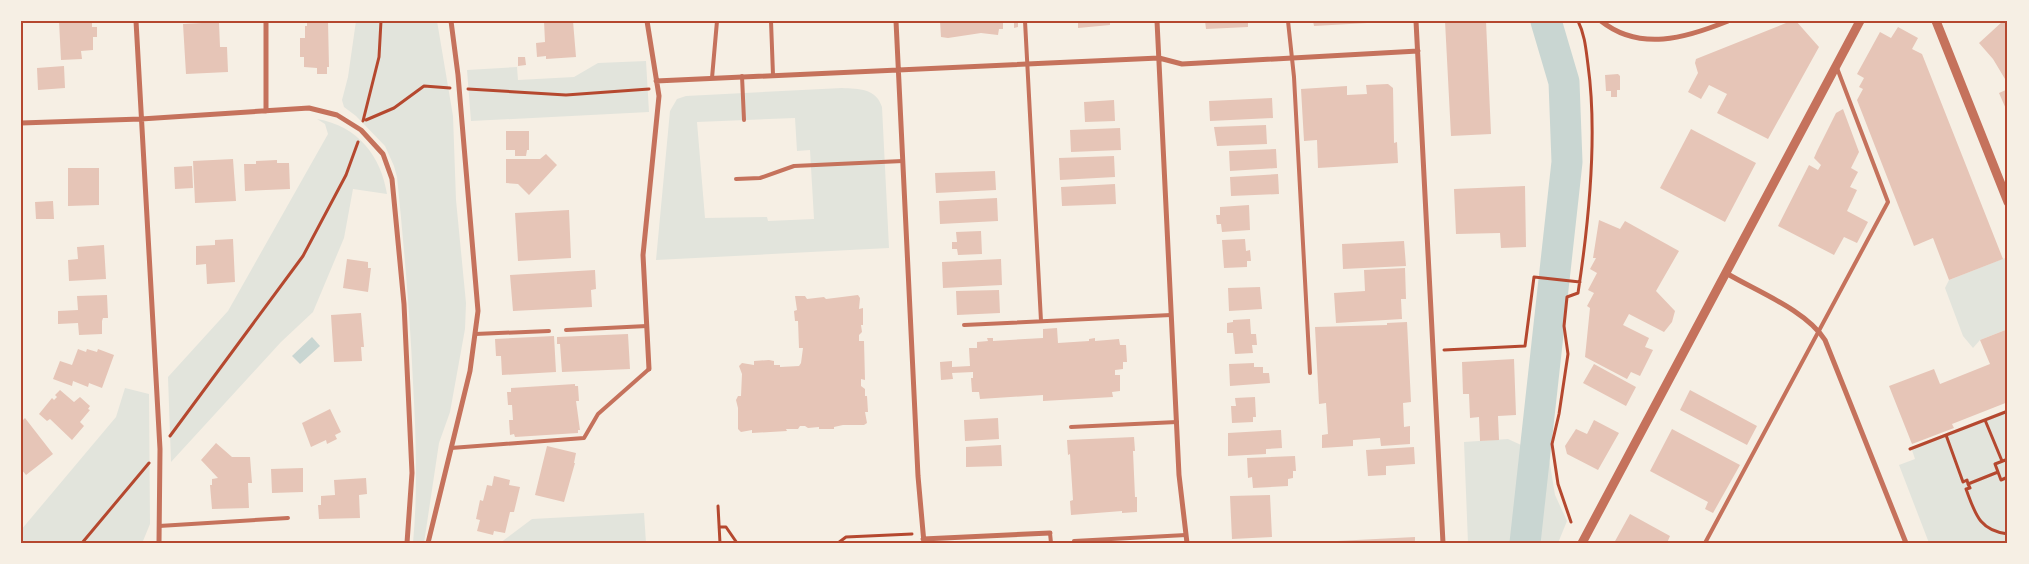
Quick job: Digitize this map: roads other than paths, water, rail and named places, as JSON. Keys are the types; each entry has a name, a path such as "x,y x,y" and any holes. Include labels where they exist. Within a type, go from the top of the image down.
{"street":[{"path":"136,21 160,450 159,543"},
{"path":"266,21 266,111"},
{"path":"428,543 470,372 478,311 459,88 451,21"},
{"path":"647,21 658,96 643,255 650,370"},
{"path":"896,21 918,476 923,538 1050,533"},
{"path":"1157,21 1179,475 1187,543"},
{"path":"1416,21 1443,543"},
{"path":"1601,21 1619,33 1652,40 1678,38 1728,21"},
{"path":"1936,21 2008,202"},
{"path":"1582,543 1836,66 1856,22"},
{"path":"656,80 1159,58 1182,64 1418,51"},
{"path":"21,122 141,119 309,108 338,115 361,130 383,154 392,179 404,304 412,473 407,543"},
{"path":"1725,273 1806,318 1819,331 1825,340 1906,543"}],"lane":[{"path":"712,78 717,21"},
{"path":"771,21 773,75"},
{"path":"1025,21 1041,321"},
{"path":"1288,21 1310,373"},
{"path":"1706,543 1888,202 1836,66"},
{"path":"742,76 744,120"},
{"path":"736,179 760,178 794,166 902,161"},
{"path":"964,324 1171,315"},
{"path":"566,330 647,326"},
{"path":"475,334 549,331"},
{"path":"451,448 584,438 598,414 650,370"},
{"path":"1071,426 1177,422"},
{"path":"159,526 288,518"},
{"path":"1050,533 1051,543"},
{"path":"1074,541 1186,535"}],"waterway":[{"path":"1525,543 1567,162 1564,82 1546,21"}]}
